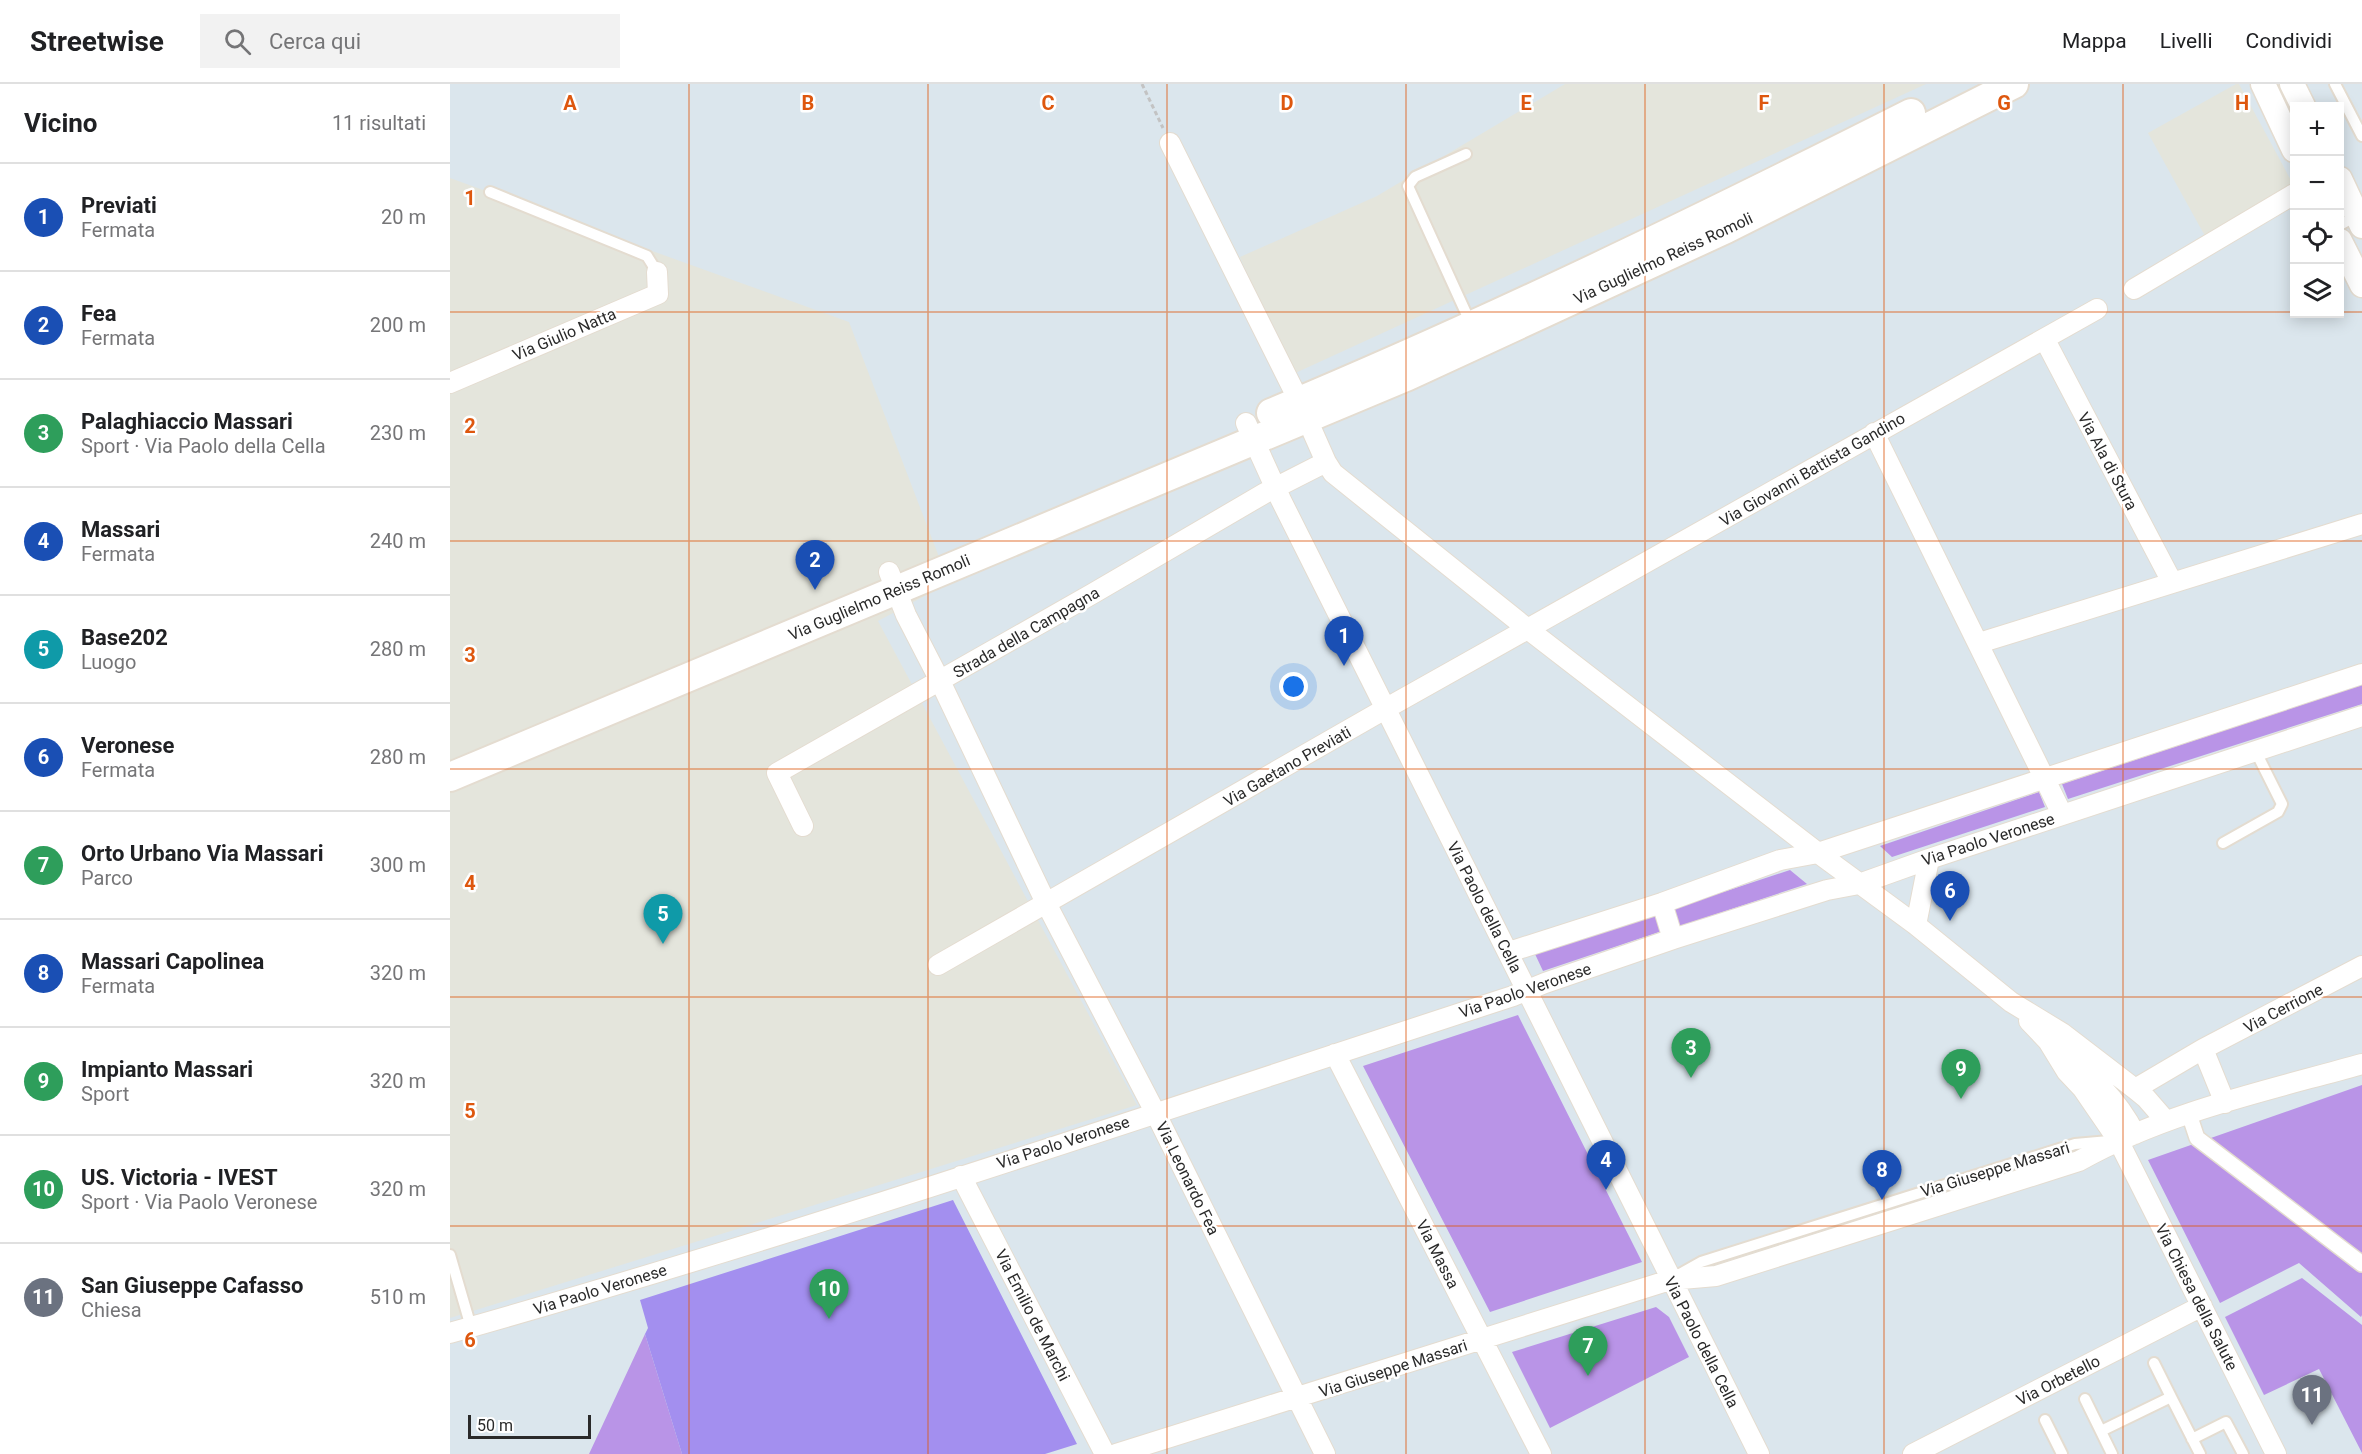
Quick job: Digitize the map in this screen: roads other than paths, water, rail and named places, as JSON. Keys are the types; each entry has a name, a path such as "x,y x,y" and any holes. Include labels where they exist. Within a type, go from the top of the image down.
{"main road":[{"name":"Via Guglielmo Reiss Romoli","path":"450,756 892,581 1303,410 1476,334 1726,229 1978,92 2014,84"},
{"name":"Via Guglielmo Reiss Romoli","path":"450,777 892,581"}],"street":[{"path":"2263,84 2290,140"},
{"path":"2292,84 2301,102"},
{"path":"1170,142 1333,473 1529,630 1818,853 1916,925 2011,1002 2048,1041 2067,1072 2127,1137"},
{"path":"2344,190 2355,220"},
{"path":"2134,289 2290,197"},
{"path":"2344,249 2362,285"},
{"name":"Via Giulio Natta","path":"450,383 658,294 657,272"},
{"name":"Via Giovanni Battista Gandino","path":"1529,630 2097,309"},
{"name":"Via Ala di Stura","path":"2045,340 2172,582"},
{"name":"Via Paolo della Cella","path":"1250,432 1275,488 1385,709 1759,1454"},
{"name":"Via Paolo Veronese","path":"1874,433 2062,814"},
{"name":"Strada della Campagna","path":"803,826 777,773 1275,488 1326,462"},
{"path":"1979,643 2362,524"},
{"name":"Via Leonardo Fea","path":"892,581 906,615 1046,903 1155,1112 1325,1454"},
{"name":"Via Gaetano Previati","path":"1046,903 1385,709 1529,630"},
{"path":"1509,952 1662,903 1780,860 1818,853 2362,674"},
{"name":"Via Paolo Veronese","path":"450,1334 657,1272 961,1176 1528,991 1673,939 1827,891 1859,884 2062,814 2362,716"},
{"path":"1916,925 1929,859"},
{"path":"938,965 1046,903"},
{"path":"1662,903 1673,939"},
{"name":"Via Cerrione","path":"2135,1089 2204,1049 2362,966"},
{"path":"2011,1002 2062,1033 2135,1089 2166,1121"},
{"path":"2204,1049 2225,1103"},
{"name":"Via Massa","path":"1335,1054 1541,1454"},
{"name":"Via Giuseppe Massari","path":"1116,1454 1670,1280 1716,1276 2079,1161 2166,1121 2362,1064"},
{"path":"2189,1114 2197,1138 2362,1264"},
{"name":"Via Chiesa della Salute","path":"2127,1137 2202,1306 2276,1454"},
{"name":"Via Emilio de Marchi","path":"961,1176 1104,1454"},
{"name":"Via Orbetello","path":"1913,1454 2202,1306"}],"lane":[{"path":"2335,84 2362,136"},
{"path":"1466,154 1415,177 1408,186 1476,334"},
{"path":"490,192 647,256 657,272"},
{"path":"2223,843 2278,812 2282,804 2255,750"},
{"path":"450,1255 471,1328"},
{"path":"2154,1363 2200,1454"},
{"path":"2101,1431 2171,1396"},
{"path":"2085,1399 2112,1454"},
{"path":"2044,1420 2062,1454"},
{"path":"2192,1439 2226,1422 2243,1454"}],"place":[{"name":"Fea","path":"815,590"},
{"name":"Previati","path":"1344,666"},
{"name":"Veronese","path":"1950,921"},
{"name":"Base202","path":"663,944"},
{"name":"Palaghiaccio Massari","path":"1691,1078"},
{"name":"Impianto Massari","path":"1961,1099"},
{"name":"Massari","path":"1606,1190"},
{"name":"Massari Capolinea","path":"1882,1200"},
{"name":"US. Victoria - IVEST","path":"829,1319"},
{"name":"Orto Urbano Via Massari","path":"1588,1376"},
{"name":"San Giuseppe Cafasso","path":"2312,1425"}]}
